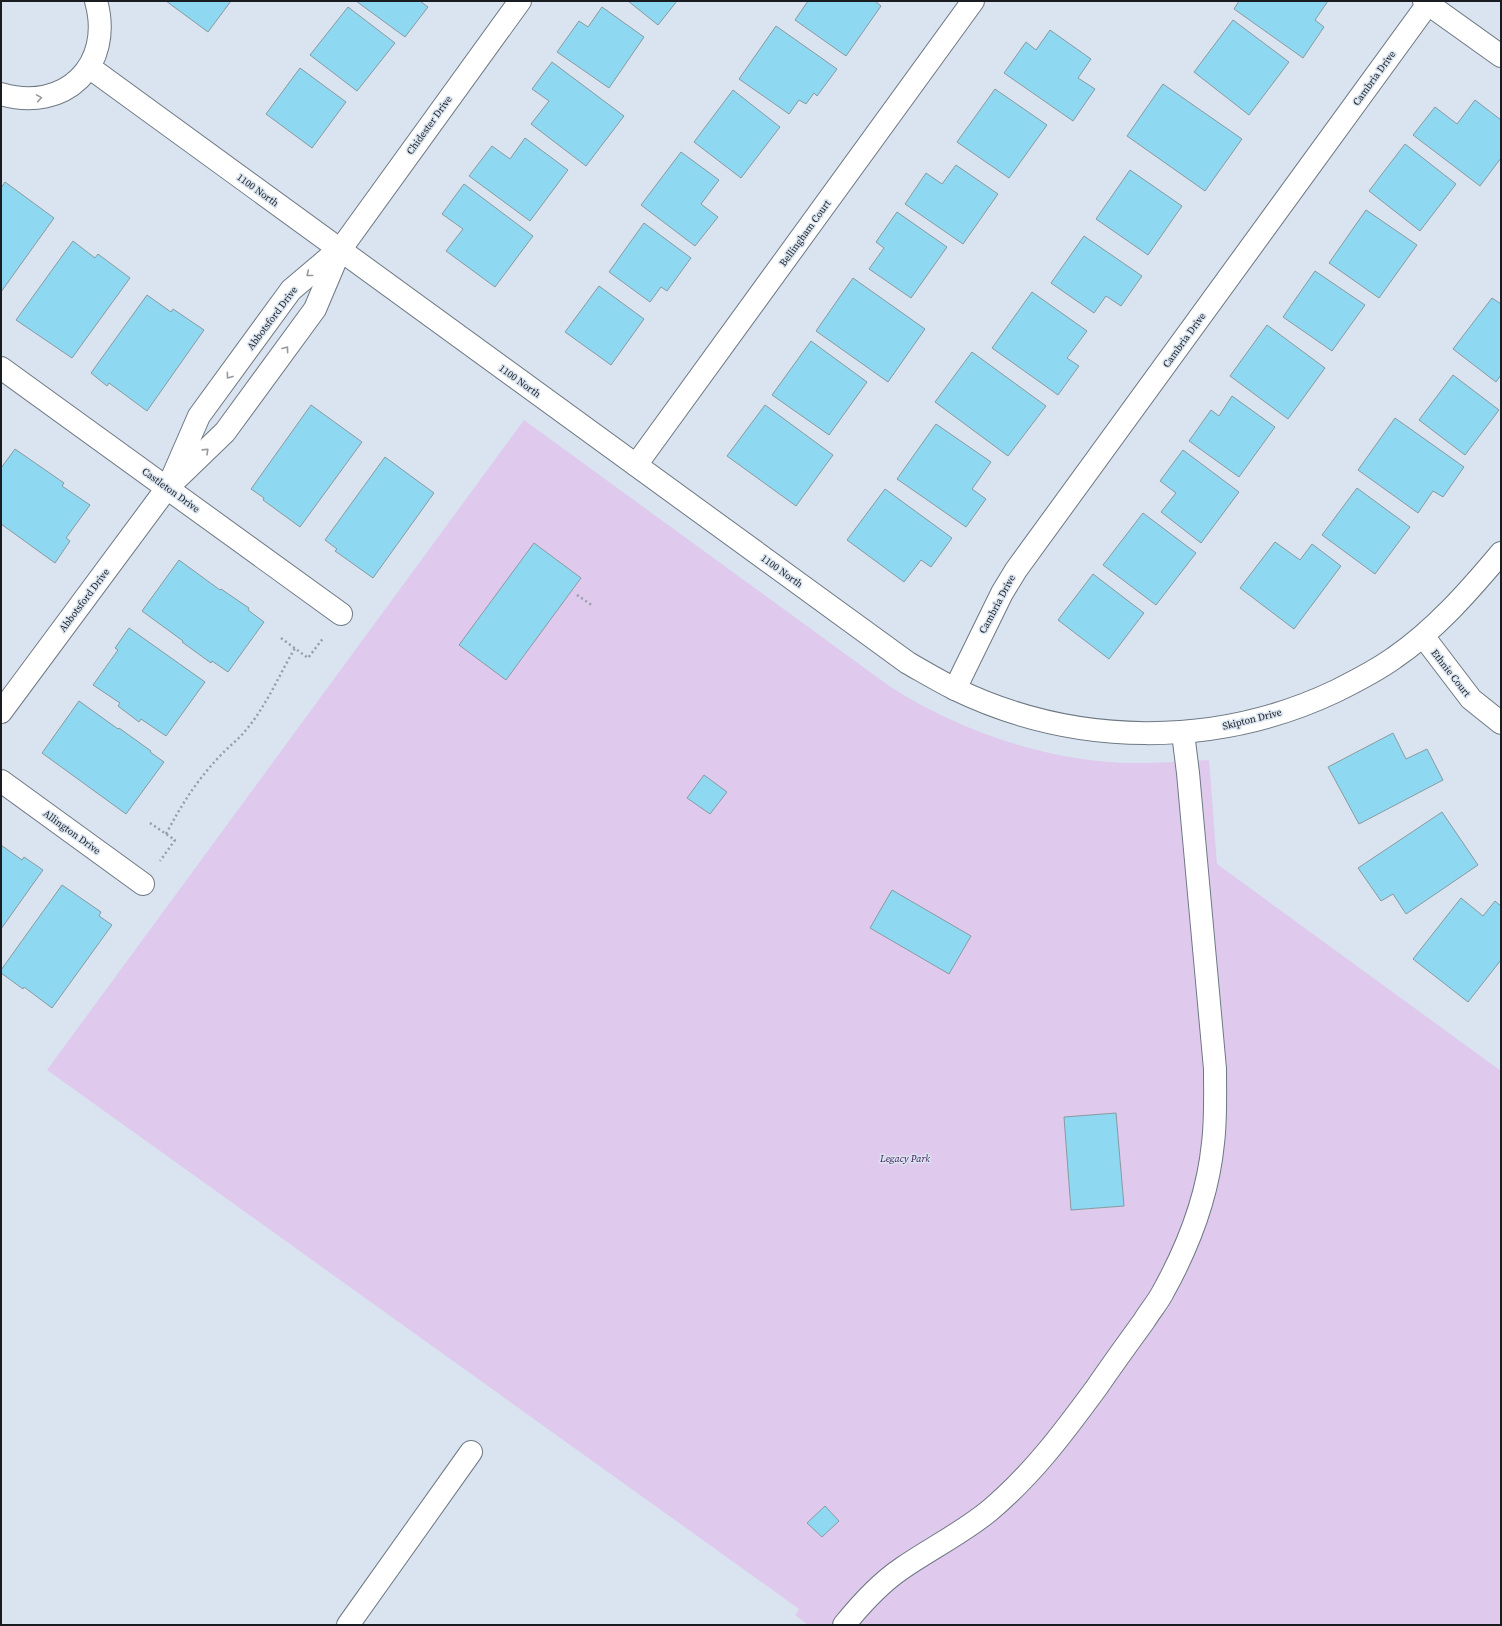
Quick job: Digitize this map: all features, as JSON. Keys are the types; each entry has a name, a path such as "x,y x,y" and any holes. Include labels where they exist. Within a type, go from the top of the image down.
{"street":[{"path":"1,94 16,99 33,99 49,96 64,90 78,80 89,67 97,51 101,33 100,14 96,1"},
{"name":"Chidester Drive","path":"340,250 520,1"},
{"name":"Bellingham Court","path":"636,465 973,1"},
{"path":"1427,2 1501,56"},
{"name":"Cambria Drive","path":"955,689 1002,593 1016,570 1427,2"},
{"name":"1100 North","path":"89,67 896,655 955,689"},
{"name":"Abbotsford Drive","path":"168,488 199,416 291,290 340,250"},
{"name":"Abbotsford Drive","path":"1,712 168,488 225,432 315,309 340,250"},
{"name":"Castleton Drive","path":"1,368 341,614"},
{"name":"Skipton Drive","path":"955,689 1020,714 1059,724 1098,731 1139,734 1183,733 1250,722 1288,711 1324,696 1360,679 1388,662 1423,636 1467,592 1501,553"},
{"name":"Ethnie Court","path":"1423,636 1471,699 1501,723"},
{"path":"844,1625 860,1605 879,1586 900,1570 959,1533 988,1512 1016,1488 1041,1461 1069,1425 1162,1293 1183,1253 1198,1214 1213,1144 1215,1113 1214,1069 1188,773 1183,733"},
{"name":"Allington Drive","path":"1,781 143,884"},
{"path":"348,1625 471,1452"}],"path":[{"path":"577,595 593,606"},
{"path":"281,638 308,658"},
{"path":"166,834 184,800 193,787 250,725 282,674 295,648"},
{"path":"150,823 175,840"}],"green space":[{"name":"Legacy Park","path":"524,420 892,688 929,709 982,733 1032,749 1059,755 1111,762 1136,763 1209,760 1217,864 1501,1071 1501,1625 808,1625 795,1615 799,1609 47,1070"}],"building":[{"path":"166,1 231,1 208,32"},
{"path":"356,1 420,1 428,7 405,37"},
{"path":"628,1 677,1 658,25"},
{"path":"808,1 875,1 881,6 846,56 795,20"},
{"path":"1239,1 1328,1 1315,20 1324,27 1303,58 1234,9"},
{"path":"348,7 395,43 357,91 310,55"},
{"path":"602,7 644,37 609,88 557,52 579,21 588,27"},
{"path":"1233,20 1289,62 1249,115 1194,72"},
{"path":"776,26 837,69 817,96 814,93 806,104 799,100 789,114 739,79"},
{"path":"1050,30 1091,59 1078,78 1095,89 1073,121 1004,73 1026,42 1036,50"},
{"path":"552,62 624,116 586,166 531,124 549,101 532,89"},
{"path":"300,68 346,102 312,148 266,114"},
{"path":"1163,84 1242,139 1205,191 1127,136"},
{"path":"995,89 1047,125 1009,178 957,142"},
{"path":"733,90 780,127 741,178 694,142"},
{"path":"1475,100 1501,120 1501,158 1480,186 1413,135 1435,107 1457,124"},
{"path":"525,138 568,170 530,221 469,176 492,146 510,159"},
{"path":"1405,144 1456,184 1420,231 1369,191"},
{"path":"681,152 719,180 701,204 718,217 695,246 641,205"},
{"path":"956,165 998,194 963,244 905,204 926,173 942,184"},
{"path":"1130,170 1182,206 1148,255 1096,219"},
{"path":"5,182 54,218 1,292 1,188"},
{"path":"464,184 533,236 495,287 446,251 463,229 442,214"},
{"path":"1366,210 1417,245 1379,298 1329,263"},
{"path":"897,212 947,247 911,298 869,269 884,248 876,242"},
{"path":"644,223 691,258 667,291 661,287 650,302 609,272"},
{"path":"1084,236 1142,276 1121,306 1106,296 1094,313 1051,283"},
{"path":"73,241 95,258 98,254 130,278 72,358 16,320"},
{"path":"1315,271 1365,305 1332,351 1283,317"},
{"path":"853,278 925,329 888,382 816,331"},
{"path":"599,286 644,319 611,365 565,332"},
{"path":"1032,292 1087,331 1067,358 1079,366 1058,395 992,348"},
{"path":"147,295 171,312 173,309 204,330 147,411 109,383 107,386 91,373"},
{"path":"1492,298 1501,304 1501,375 1496,382 1453,349"},
{"path":"1267,325 1325,368 1288,419 1230,376"},
{"path":"811,341 867,382 829,435 772,395"},
{"path":"972,352 1046,406 1008,456 935,402"},
{"path":"1453,375 1499,410 1465,455 1419,420"},
{"path":"1232,396 1275,427 1239,477 1189,441 1211,410 1219,416"},
{"path":"311,405 362,442 300,527 263,500 264,498 251,489"},
{"path":"765,405 833,455 796,506 727,456"},
{"path":"1395,418 1464,467 1443,497 1433,491 1418,513 1358,470"},
{"path":"936,424 991,462 972,489 986,499 966,527 897,479"},
{"path":"15,449 64,483 62,486 90,505 66,538 70,541 55,563 1,524 1,468"},
{"path":"1183,450 1239,492 1201,543 1161,512 1176,493 1160,481"},
{"path":"385,457 434,493 373,578 335,551 337,549 325,540"},
{"path":"1357,488 1410,527 1375,574 1322,535"},
{"path":"885,489 952,538 931,567 921,560 904,582 847,540"},
{"path":"1143,513 1196,553 1156,605 1103,565"},
{"path":"1275,542 1300,560 1312,544 1341,566 1294,629 1240,588"},
{"path":"534,543 581,578 506,680 459,645"},
{"path":"179,560 220,590 221,589 249,608 248,610 264,622 228,672 212,661 211,663 142,611"},
{"path":"1093,574 1144,613 1109,659 1058,620"},
{"path":"129,628 205,682 166,736 141,719 139,722 118,706 120,703 93,685 118,650 115,648"},
{"path":"79,701 118,729 119,728 164,762 126,814 42,753"},
{"path":"1393,733 1406,759 1427,749 1443,780 1359,824 1328,767"},
{"path":"704,775 727,792 710,814 687,798"},
{"path":"1442,812 1478,865 1406,914 1393,894 1381,901 1358,868"},
{"path":"1,845 22,860 24,857 43,870 1,929"},
{"path":"62,885 101,912 99,916 112,925 52,1008 24,987 23,989 1,973 1,970"},
{"path":"892,890 971,936 949,974 870,928"},
{"path":"1461,898 1483,916 1495,901 1501,906 1501,960 1468,1002 1413,959"},
{"path":"1116,1113 1124,1206 1071,1210 1064,1117"},
{"path":"825,1506 839,1521 822,1537 807,1523"}]}
